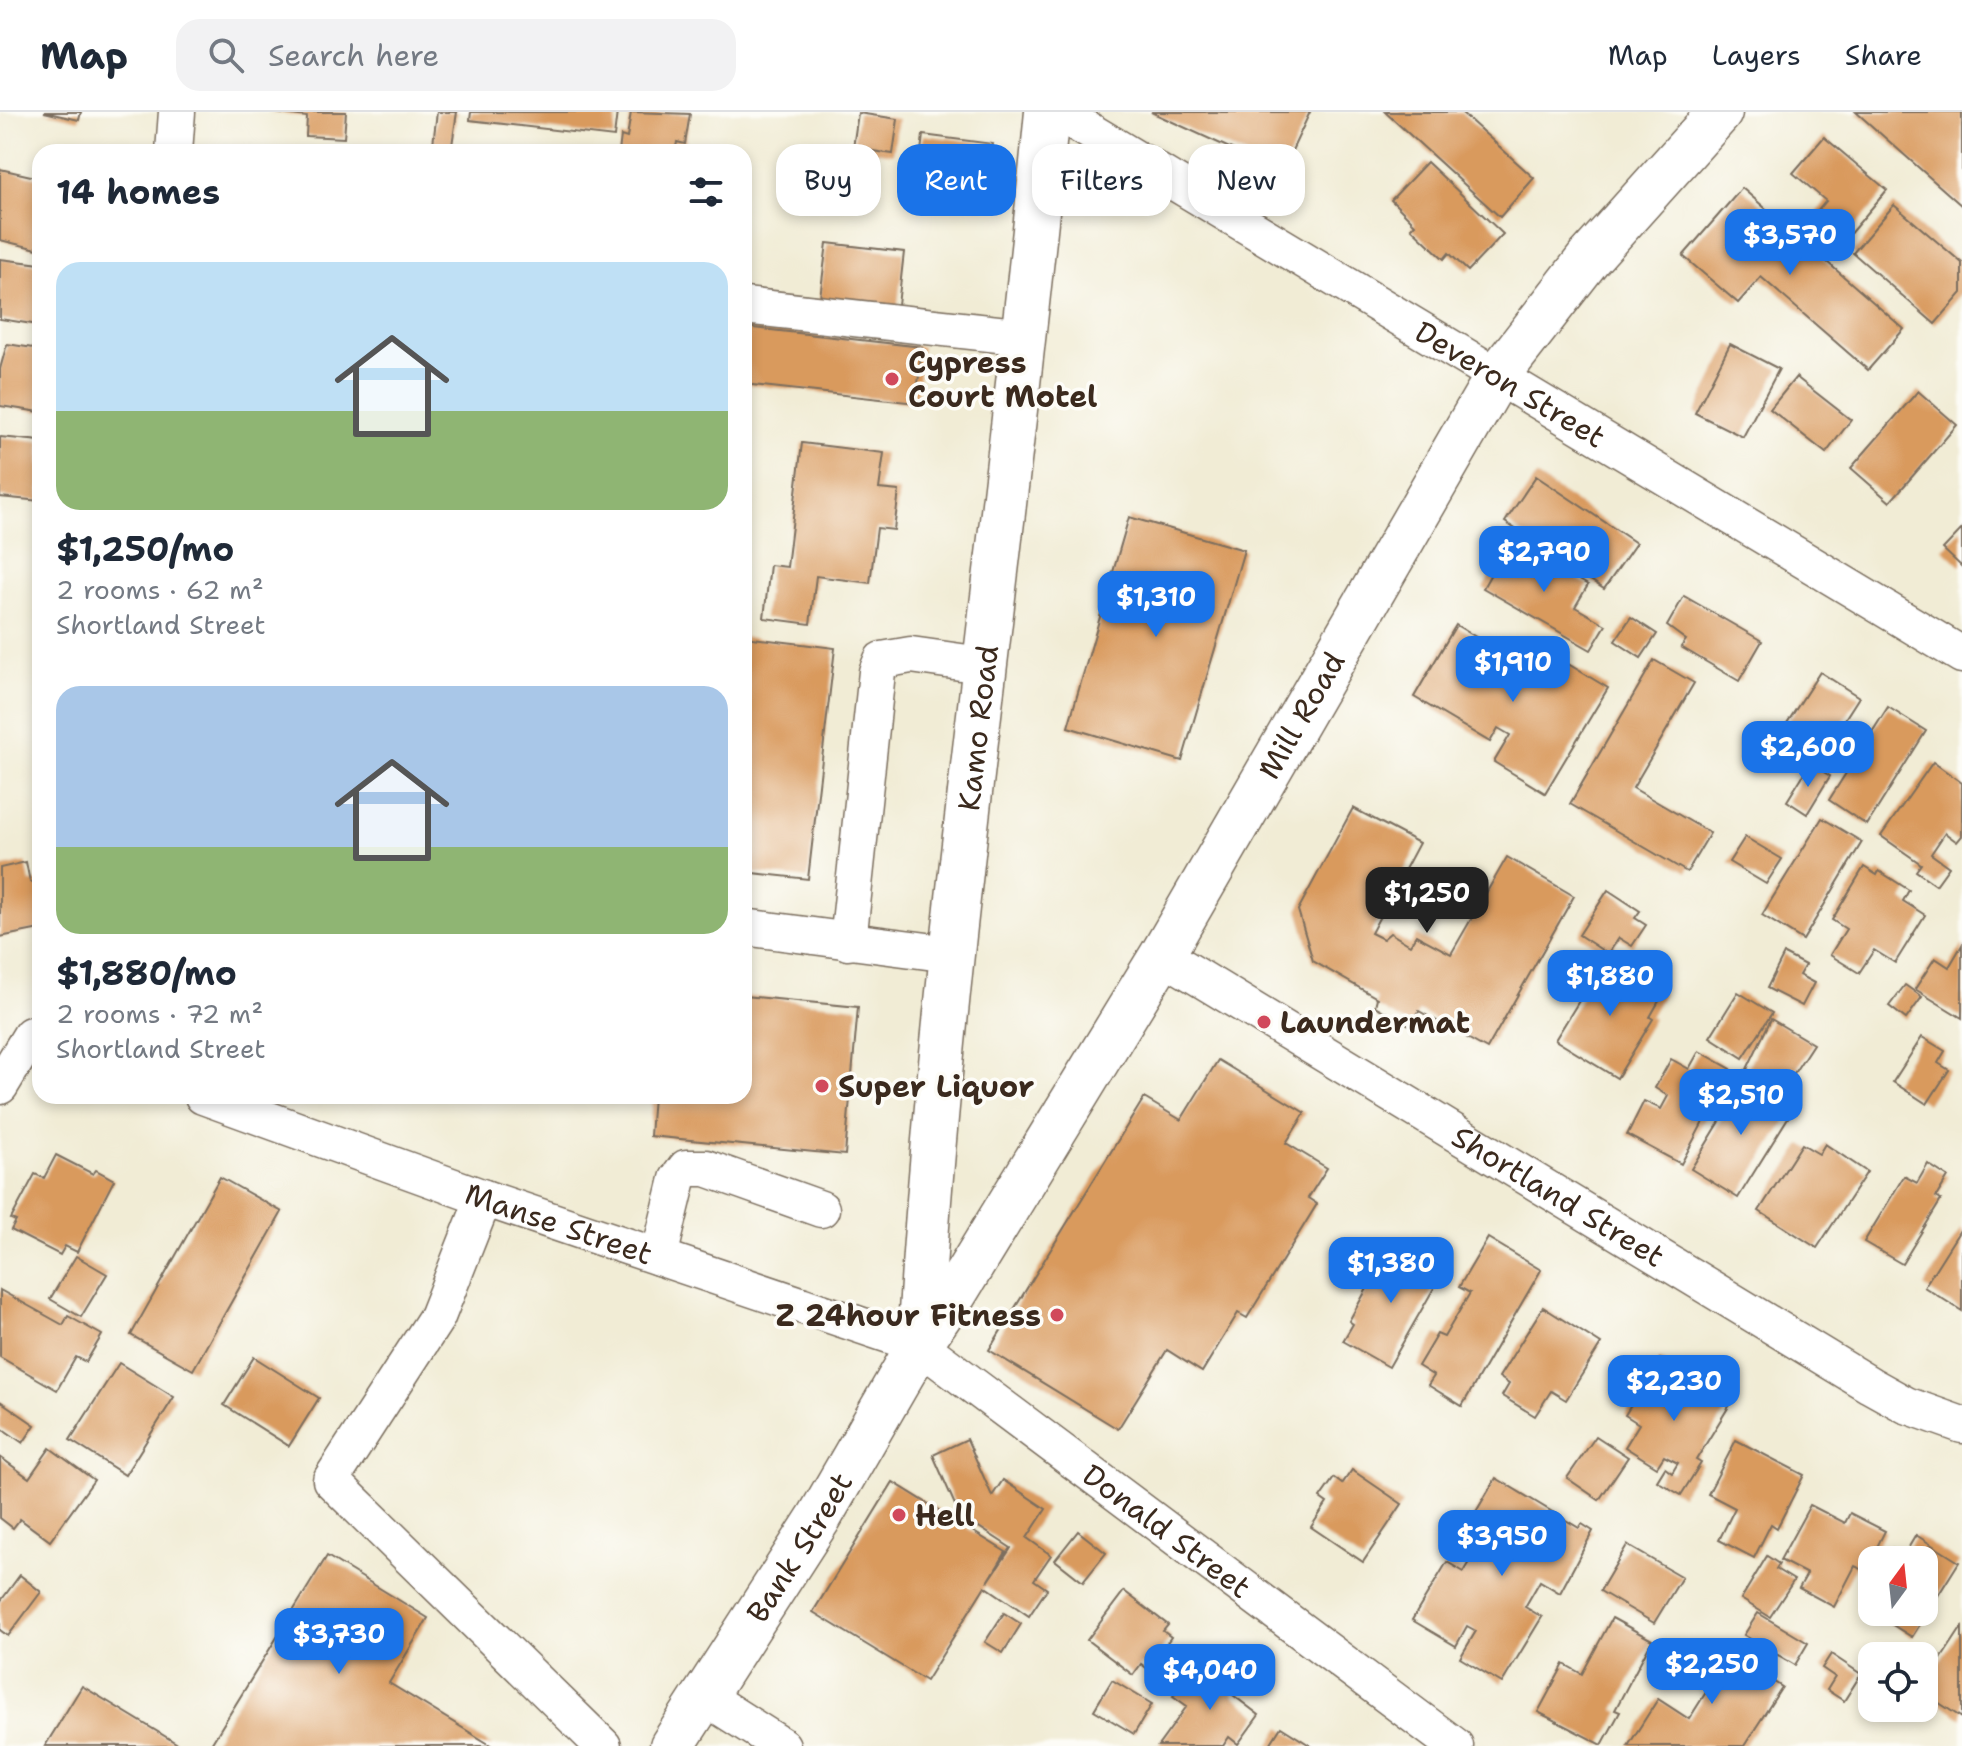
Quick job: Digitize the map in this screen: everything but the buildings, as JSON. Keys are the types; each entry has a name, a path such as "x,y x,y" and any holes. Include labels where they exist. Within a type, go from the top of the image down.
{"main road":[{"name":"Kamo Road","path":"919,1345 950,954 982,665 1026,337 1047,112"},
{"name":"Mill Road","path":"919,1345 955,1293 1162,955 1498,375 1589,258 1720,112"},
{"name":"Bank Street","path":"672,1746 819,1518 919,1345"}],"street":[{"path":"175,144 177,112"},
{"name":"Deveron Street","path":"1058,112 1962,655"},
{"path":"752,307 1026,337"},
{"path":"848,942 877,672 882,660 911,655 982,665"},
{"path":"752,928 950,954"},
{"name":"Shortland Street","path":"1162,955 1870,1385 1906,1405 1962,1425"},
{"path":"0,1086 24,1032"},
{"name":"Manse Street","path":"250,1104 285,1110 484,1198 919,1345"},
{"path":"659,1257 678,1179 686,1168 706,1168 821,1209"},
{"path":"484,1198 437,1317 331,1480 603,1746"},
{"name":"Donald Street","path":"919,1345 1455,1746"},
{"path":"705,1697 782,1746"}],"place":[{"name":"Cypress Court Motel","path":"892,379"},
{"name":"Laundermat","path":"1264,1022"},
{"name":"Super Liquor","path":"822,1086"},
{"name":"Z 24hour Fitness","path":"1057,1315"},
{"name":"Hell","path":"899,1515"}]}
